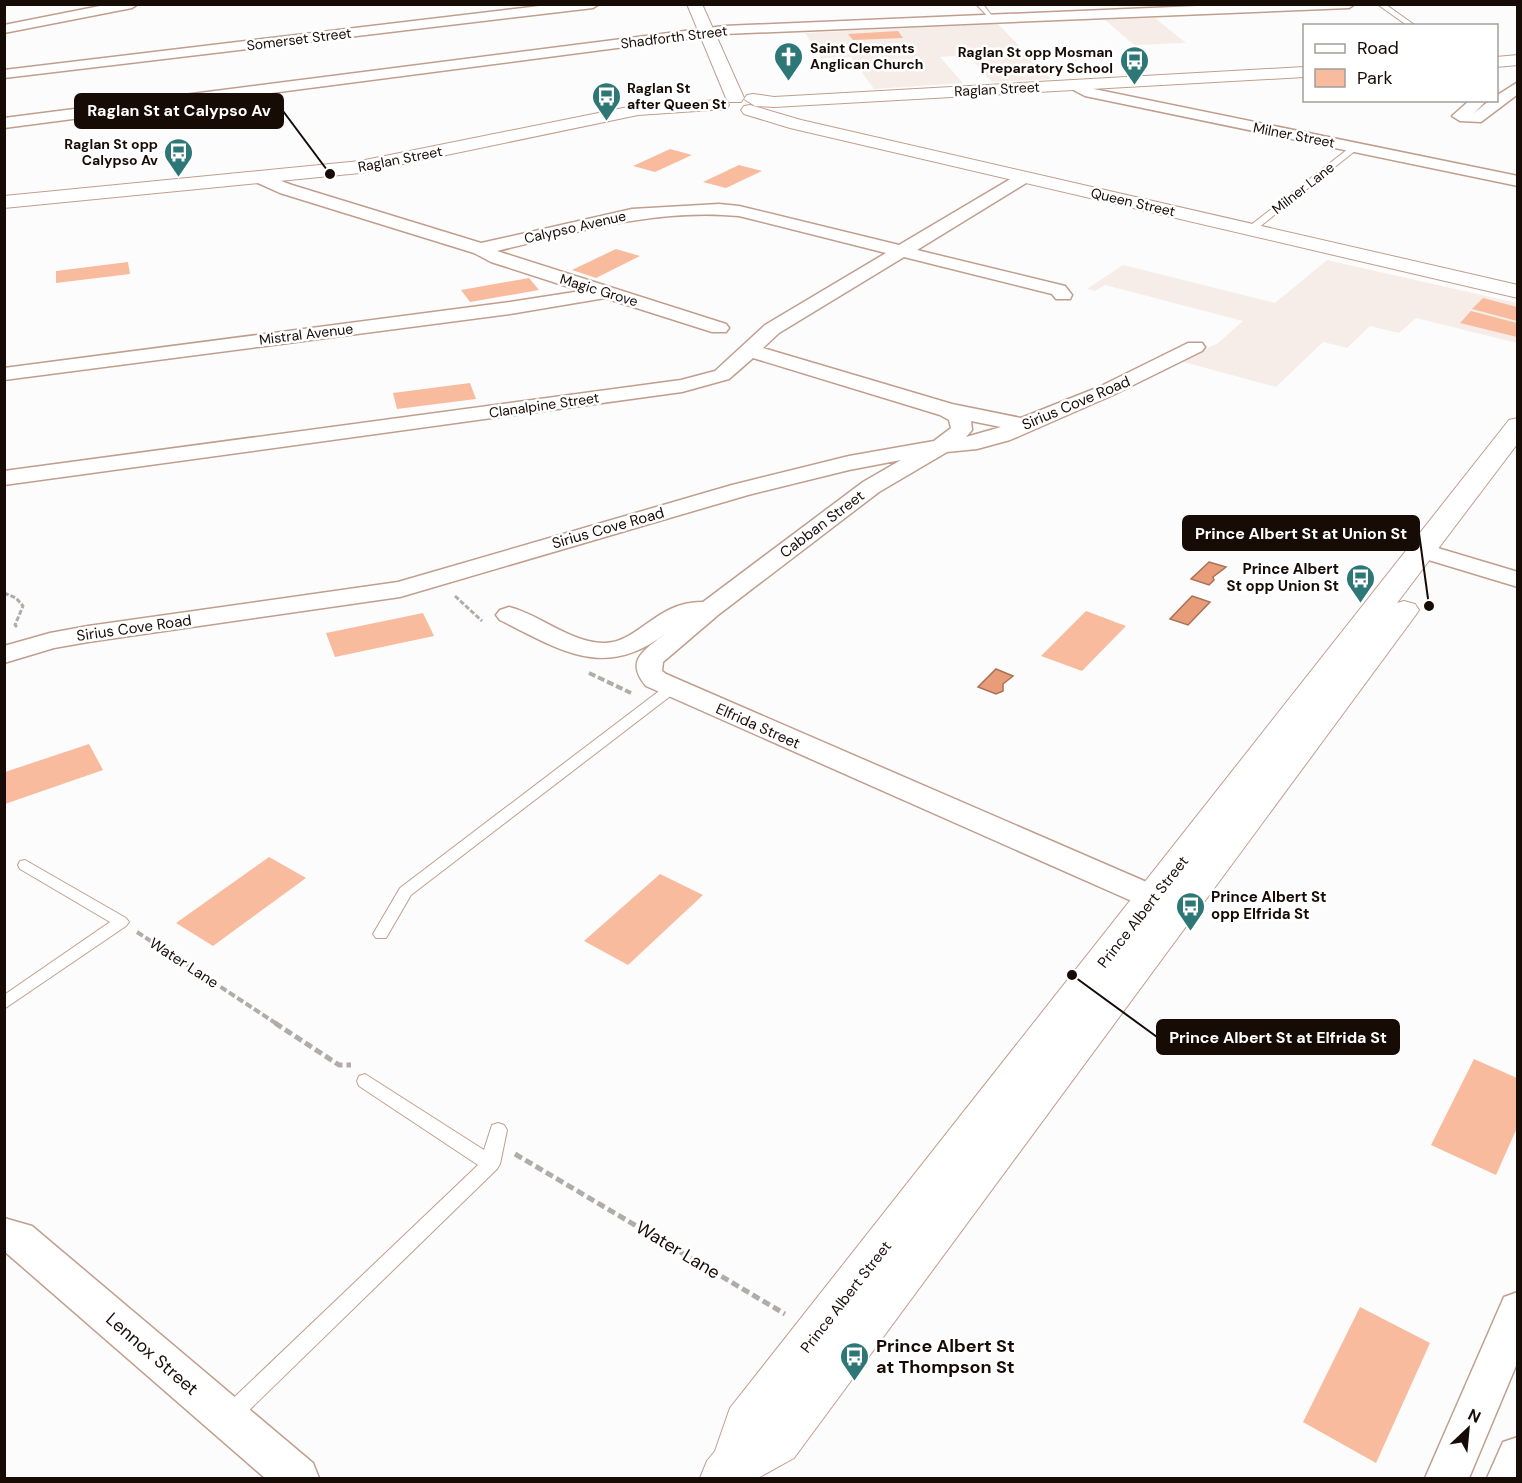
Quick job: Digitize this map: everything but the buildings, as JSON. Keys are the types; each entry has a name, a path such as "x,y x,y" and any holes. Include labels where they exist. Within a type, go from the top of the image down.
{"street":[{"path":"13,13 45,12 101,4"},
{"path":"4,26 132,4"},
{"name":"Somerset Street","path":"4,75 593,4"},
{"path":"694,4 707,32 728,101"},
{"name":"Shadforth Street","path":"4,123 707,32 1349,4"},
{"path":"1498,62 1518,60"},
{"path":"1499,94 1518,71"},
{"name":"Raglan Street","path":"4,202 380,164 638,110 728,101 730,110 755,106 1071,85 1303,72"},
{"name":"Milner Street","path":"1071,85 1085,92 1518,181"},
{"path":"1499,94 1518,86"},
{"path":"1478,102 1460,116 1476,119 1492,102"},
{"name":"Queen Street","path":"755,106 786,122 1518,292"},
{"path":"257,177 286,189 480,249"},
{"name":"Clanalpine Street","path":"4,478 682,386 722,375 772,329 1025,177"},
{"name":"Calypso Avenue","path":"480,249 632,214 719,209 747,212 901,252 930,256 1058,290 1063,295 1055,297 1029,292 927,265 901,252"},
{"name":"Magic Grove","path":"480,249 497,258 719,328"},
{"name":"Mistral Avenue","path":"4,374 510,308 607,292"},
{"name":"Sirius Cove Road","path":"4,655 88,634 379,593 740,490 849,463 977,442 1002,435 1127,382 1196,347"},
{"path":"748,350 948,410 1024,424"},
{"path":"942,446 961,430 962,424 957,416 948,410"},
{"name":"Prince Albert Street","path":"740,1473 776,1441 1432,554 1518,425"},
{"name":"Cabban Street","path":"709,610 872,487 942,446"},
{"name":"Prince Albert Street","path":"740,1473 748,1424 1154,898 1432,554 1518,459"},
{"path":"1432,554 1518,580"},
{"path":"498,620 603,651 636,644 677,612 695,608 709,610"},
{"name":"Elfrida Street","path":"709,610 654,656 649,663 649,672 656,680 1154,898"},
{"name":"Lennox Street","path":"4,1234 18,1238 297,1479"},
{"path":"1447,1479 1518,1310"},
{"path":"1509,1479 1518,1457"}],"lane":[{"path":"979,4 993,19"},
{"path":"1380,4 1410,24"},
{"name":"Milner Lane","path":"1250,230 1356,147"},
{"path":"381,934 405,892 672,688"},
{"path":"4,1003 121,922 25,865"},
{"path":"365,1081 490,1164"},
{"path":"226,1419 490,1164 498,1130"}],"path":[{"path":"438,578 466,608 498,620"},
{"path":"4,593 16,598 23,606 15,625 35,646"},
{"path":"588,673 608,682"},
{"name":"Water Lane","path":"121,922 339,1065"},
{"name":"Water Lane","path":"562,1181 794,1319"}],"shaded area":[{"path":"1155,18 1186,43 1134,45 1105,20"},
{"path":"998,24 1051,79 992,82 968,55 940,57 963,83 874,89 851,57 821,58 805,33"},
{"path":"1327,260 1517,303 1517,343 1416,318 1399,333 1370,326 1347,348 1323,342 1276,387 1180,361 1218,343 1243,321 1105,285 1095,291 1087,289 1123,265 1275,303"},
{"path":"1209,562 1226,567 1213,577 1214,580 1209,585 1191,579"},
{"path":"1192,596 1210,602 1188,625 1170,619"},
{"path":"996,669 1013,676 1003,684 1003,691 996,694 978,687"}],"green space":[{"path":"898,31 903,38 853,40 848,34"},
{"path":"670,149 692,155 655,172 633,166"},
{"path":"739,165 762,171 726,188 703,182"},
{"path":"616,249 640,256 596,278 572,270"},
{"path":"128,262 130,274 56,283 56,271"},
{"path":"529,278 539,290 470,302 461,290"},
{"path":"1483,298 1517,307 1517,321 1472,309"},
{"path":"1471,311 1517,323 1517,337 1460,323"},
{"path":"470,383 476,399 397,409 393,393"},
{"path":"1086,611 1126,626 1082,671 1041,656"},
{"path":"423,613 434,636 335,657 326,633"},
{"path":"89,744 103,770 5,804 5,772"},
{"path":"269,857 306,878 213,946 176,923"},
{"path":"660,874 703,895 628,965 584,941"},
{"path":"1474,1059 1517,1078 1517,1128 1496,1175 1431,1145"},
{"path":"1360,1307 1430,1343 1376,1463 1303,1422"}],"place":[{"name":"Saint Clements Anglican Church","path":"789,82"},
{"name":"Raglan St opp Mosman Preparatory School","path":"1134,86"},
{"name":"Raglan St after Queen St","path":"606,122"},
{"name":"Raglan St at Calypso Av","path":"330,174"},
{"name":"Raglan St opp Calypso Av","path":"179,178"},
{"name":"Prince Albert St opp Union St","path":"1360,604"},
{"name":"Prince Albert St at Union St","path":"1429,606"},
{"name":"Prince Albert St opp Elfrida St","path":"1190,932"},
{"name":"Prince Albert St at Elfrida St","path":"1072,975"},
{"name":"Prince Albert St at Thompson St","path":"855,1382"}]}
